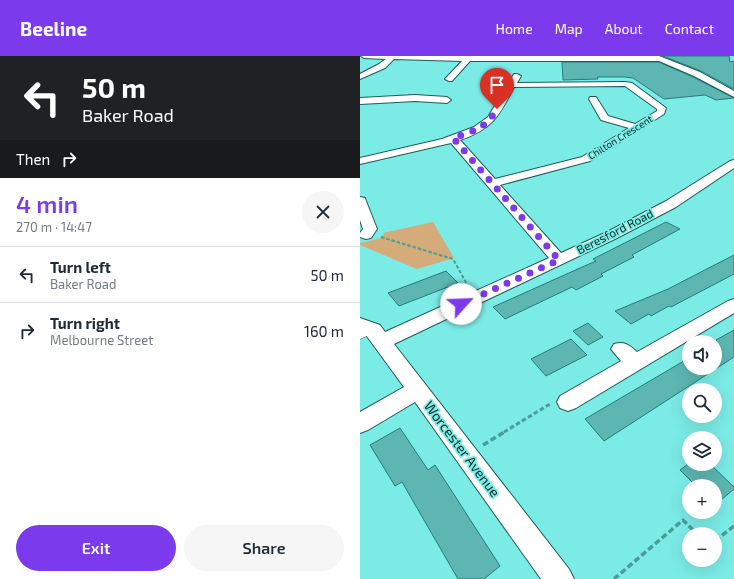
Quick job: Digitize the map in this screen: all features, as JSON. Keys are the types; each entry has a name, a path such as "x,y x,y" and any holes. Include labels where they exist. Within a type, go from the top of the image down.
{"street":[{"path":"364,56 391,58 436,57 468,59 522,58 604,60 617,58 662,60"},
{"path":"653,56 697,74 734,94"},
{"path":"360,77 382,66 391,58"},
{"path":"360,161 453,138 474,131 489,122 512,85 522,58"},
{"path":"449,79 468,59"},
{"name":"Chilton Crescent","path":"492,183 586,159 661,112 662,108 629,85 619,83 512,85"},
{"path":"360,101 414,98 447,100"},
{"path":"594,99 604,118 636,127"},
{"path":"453,138 559,260"},
{"name":"Beresford Road","path":"368,333 475,298 559,260 612,235 671,204 734,163"},
{"path":"360,201 370,229 366,234"},
{"path":"568,402 734,305"},
{"name":"Worcester Avenue","path":"368,333 418,390 559,579"},
{"path":"621,349 636,362"},
{"path":"360,423 418,390"}],"lane":[{"path":"617,58 631,56"}],"path":[{"path":"366,234 381,237 453,259 475,298"},
{"path":"466,455 562,396 568,402"},
{"path":"614,579 683,520 690,527"},
{"path":"722,535 734,526"}],"shaded area":[{"path":"433,222 454,258 417,269 360,245 360,243 378,239 384,235 383,233"}],"building":[{"path":"663,56 729,56 730,62 734,61 734,89 701,71"},
{"path":"562,62 659,62 734,98 716,100 705,95 664,99 633,78 625,77 597,77 598,79 563,80"},
{"path":"666,222 680,229 632,255 634,257 601,274 603,276 576,290 572,287 505,319 493,307 596,261 593,259"},
{"path":"734,255 734,274 671,307 669,306 651,316 649,314 631,324 615,311 668,289"},
{"path":"446,271 458,283 399,306 388,293"},
{"path":"588,323 603,337 588,345 573,331"},
{"path":"734,330 734,357 722,365 722,337"},
{"path":"571,339 587,355 546,376 531,359"},
{"path":"682,362 682,375 706,375 694,383 682,383 682,391 604,441 585,419"},
{"path":"400,428 428,470 435,465 500,566 484,579 458,579 402,482 395,486 370,445"},
{"path":"682,468 682,471 717,471 734,487 734,489 722,499 722,479 689,479 680,470"}],"route":[{"path":"461,304 559,260 453,138 474,131 489,122 497,109"}]}
